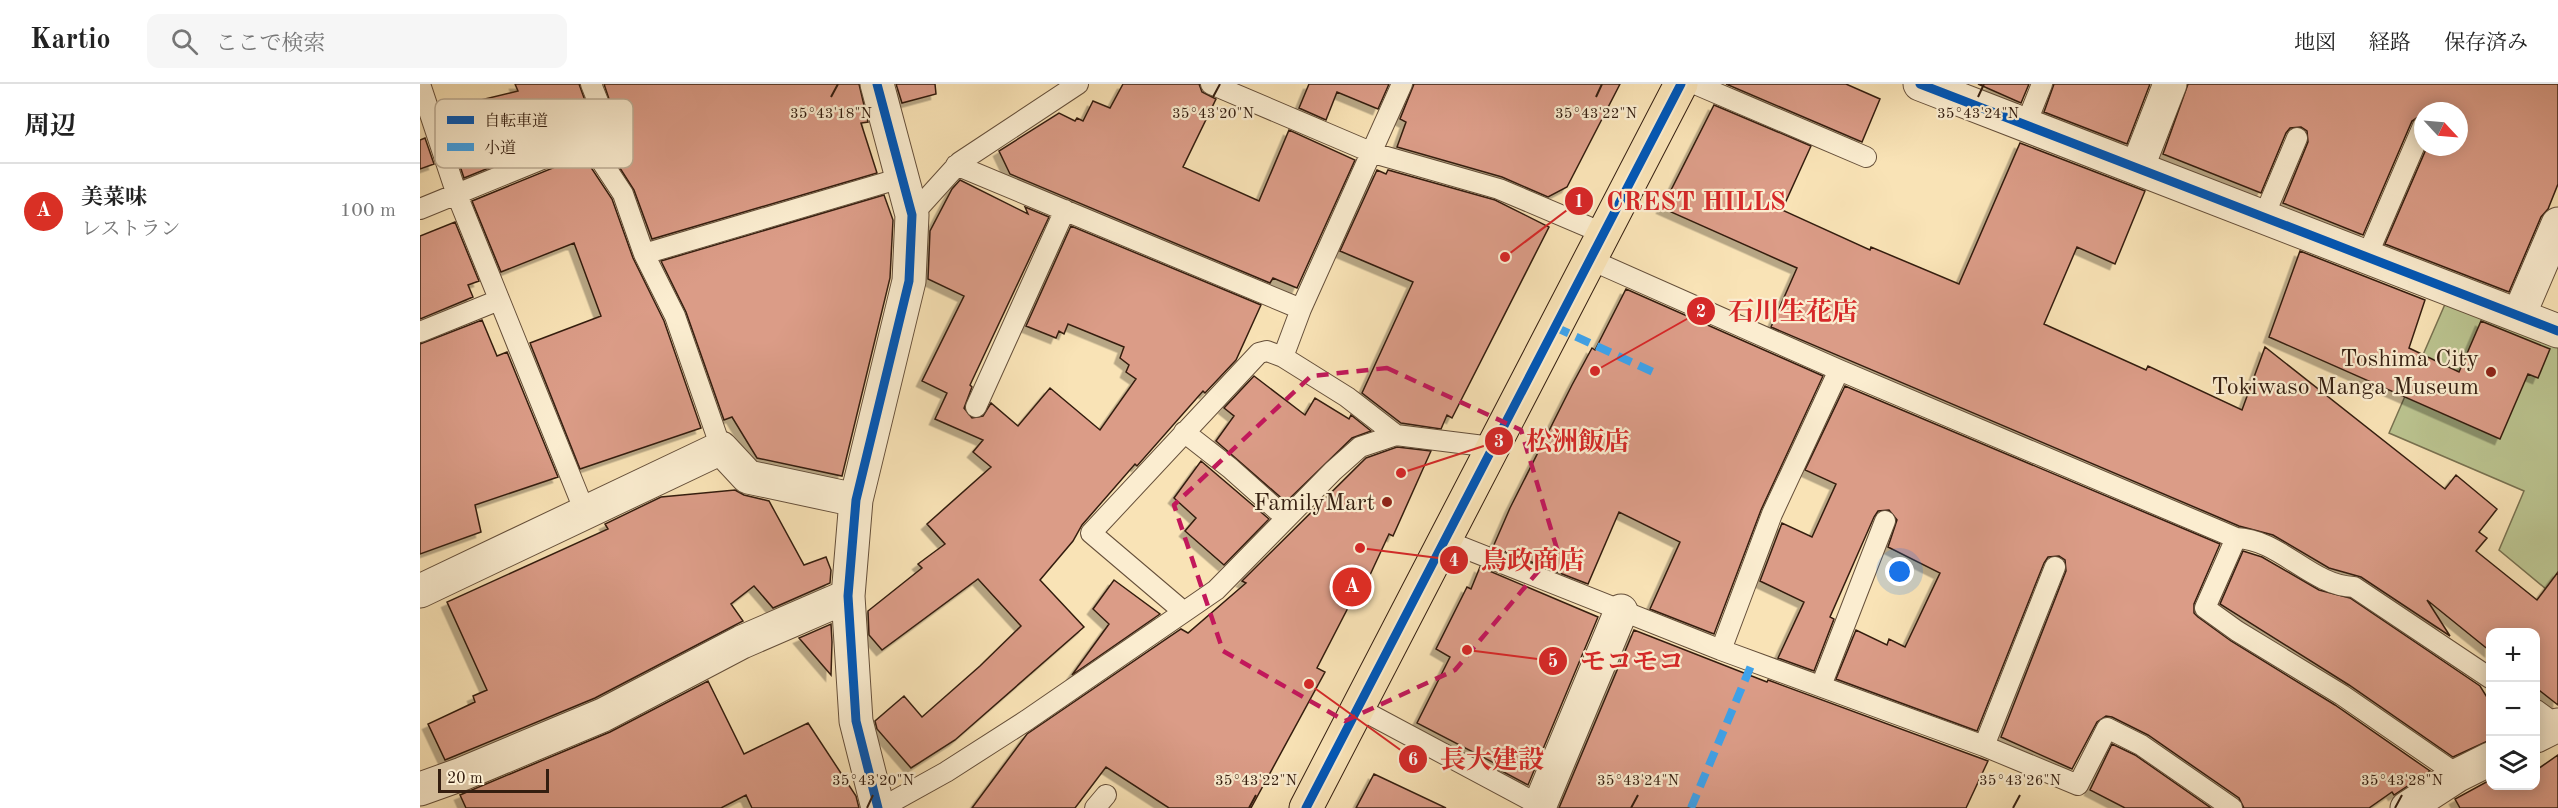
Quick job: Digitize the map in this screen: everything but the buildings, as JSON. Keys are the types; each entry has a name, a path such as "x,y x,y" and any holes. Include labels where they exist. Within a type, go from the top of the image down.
{"main road":[{"path":"1306,808 1681,84"}],"street":[{"path":"877,84 912,215 909,281 856,500 848,596 855,721 879,808"},
{"path":"1920,84 2138,166 2558,331"},
{"path":"2138,166 2170,84"},
{"path":"2518,315 2558,224"},
{"path":"420,591 721,448 748,477 856,500"},
{"path":"420,789 462,774 603,715 742,642 848,596"},
{"path":"1542,806 1621,611"},
{"path":"2540,734 2558,725"},
{"path":"2407,808 2458,775 2486,761"}],"lane":[{"path":"420,84 435,129"},
{"path":"591,84 597,99"},
{"path":"912,215 956,165 1077,84"},
{"path":"1211,84 1373,153 1499,189 1598,247 1839,370 2236,538 2251,538 2340,587 2354,587 2486,675"},
{"path":"1283,357 1301,309 1373,153 1402,84"},
{"path":"1695,84 1866,157"},
{"path":"2026,124 2042,84"},
{"path":"2264,216 2297,138"},
{"path":"2367,256 2414,147"},
{"path":"956,165 1301,309"},
{"path":"448,168 585,512"},
{"path":"420,209 522,168"},
{"path":"606,168 623,194 644,254 675,316 721,448"},
{"path":"644,254 901,178"},
{"path":"976,407 1065,210"},
{"path":"420,332 499,300"},
{"path":"1184,612 1091,533 1259,353 1267,351 1283,357 1347,398 1396,435"},
{"path":"1721,650 1772,514 1839,370"},
{"path":"1184,432 1230,468 1286,518"},
{"path":"879,808 946,772 1018,726 1216,590 1333,471 1360,447 1396,435 1492,447"},
{"path":"1821,686 1885,521"},
{"path":"2236,538 2205,608 2237,631 2342,695 2458,775"},
{"path":"1444,540 1721,650 1984,746 2078,785 2107,728 2141,745 2232,808"},
{"path":"1984,746 2055,567"},
{"path":"1358,708 1542,806"},
{"path":"2540,713 2558,725"}],"highlighted area":[{"path":"1387,368 1521,430 1557,549 1455,670 1345,721 1223,651 1174,505 1311,376"}],"green space":[{"path":"2449,295 2558,342 2558,599 2499,550 2524,491 2389,433"}],"marked path":[{"path":"1555,327 1653,372"},
{"path":"1691,808 1753,661"}],"cycle path":[{"path":"877,84 912,215 909,281 856,500 848,596 856,721 878,808"},
{"path":"1306,808 1681,84"},
{"path":"1920,84 2558,331"}],"place":[{"name":"CREST HILLS","path":"1505,257"},
{"name":"石川生花店","path":"1595,371"},
{"name":"Toshima City Tokiwaso Manga Museum","path":"2491,372"},
{"name":"松洲飯店","path":"1401,473"},
{"name":"FamilyMart","path":"1387,502"},
{"name":"鳥政商店","path":"1360,548"},
{"name":"美菜味","path":"1352,587"},
{"name":"モコモコ","path":"1467,650"},
{"name":"長大建設","path":"1309,684"}]}
